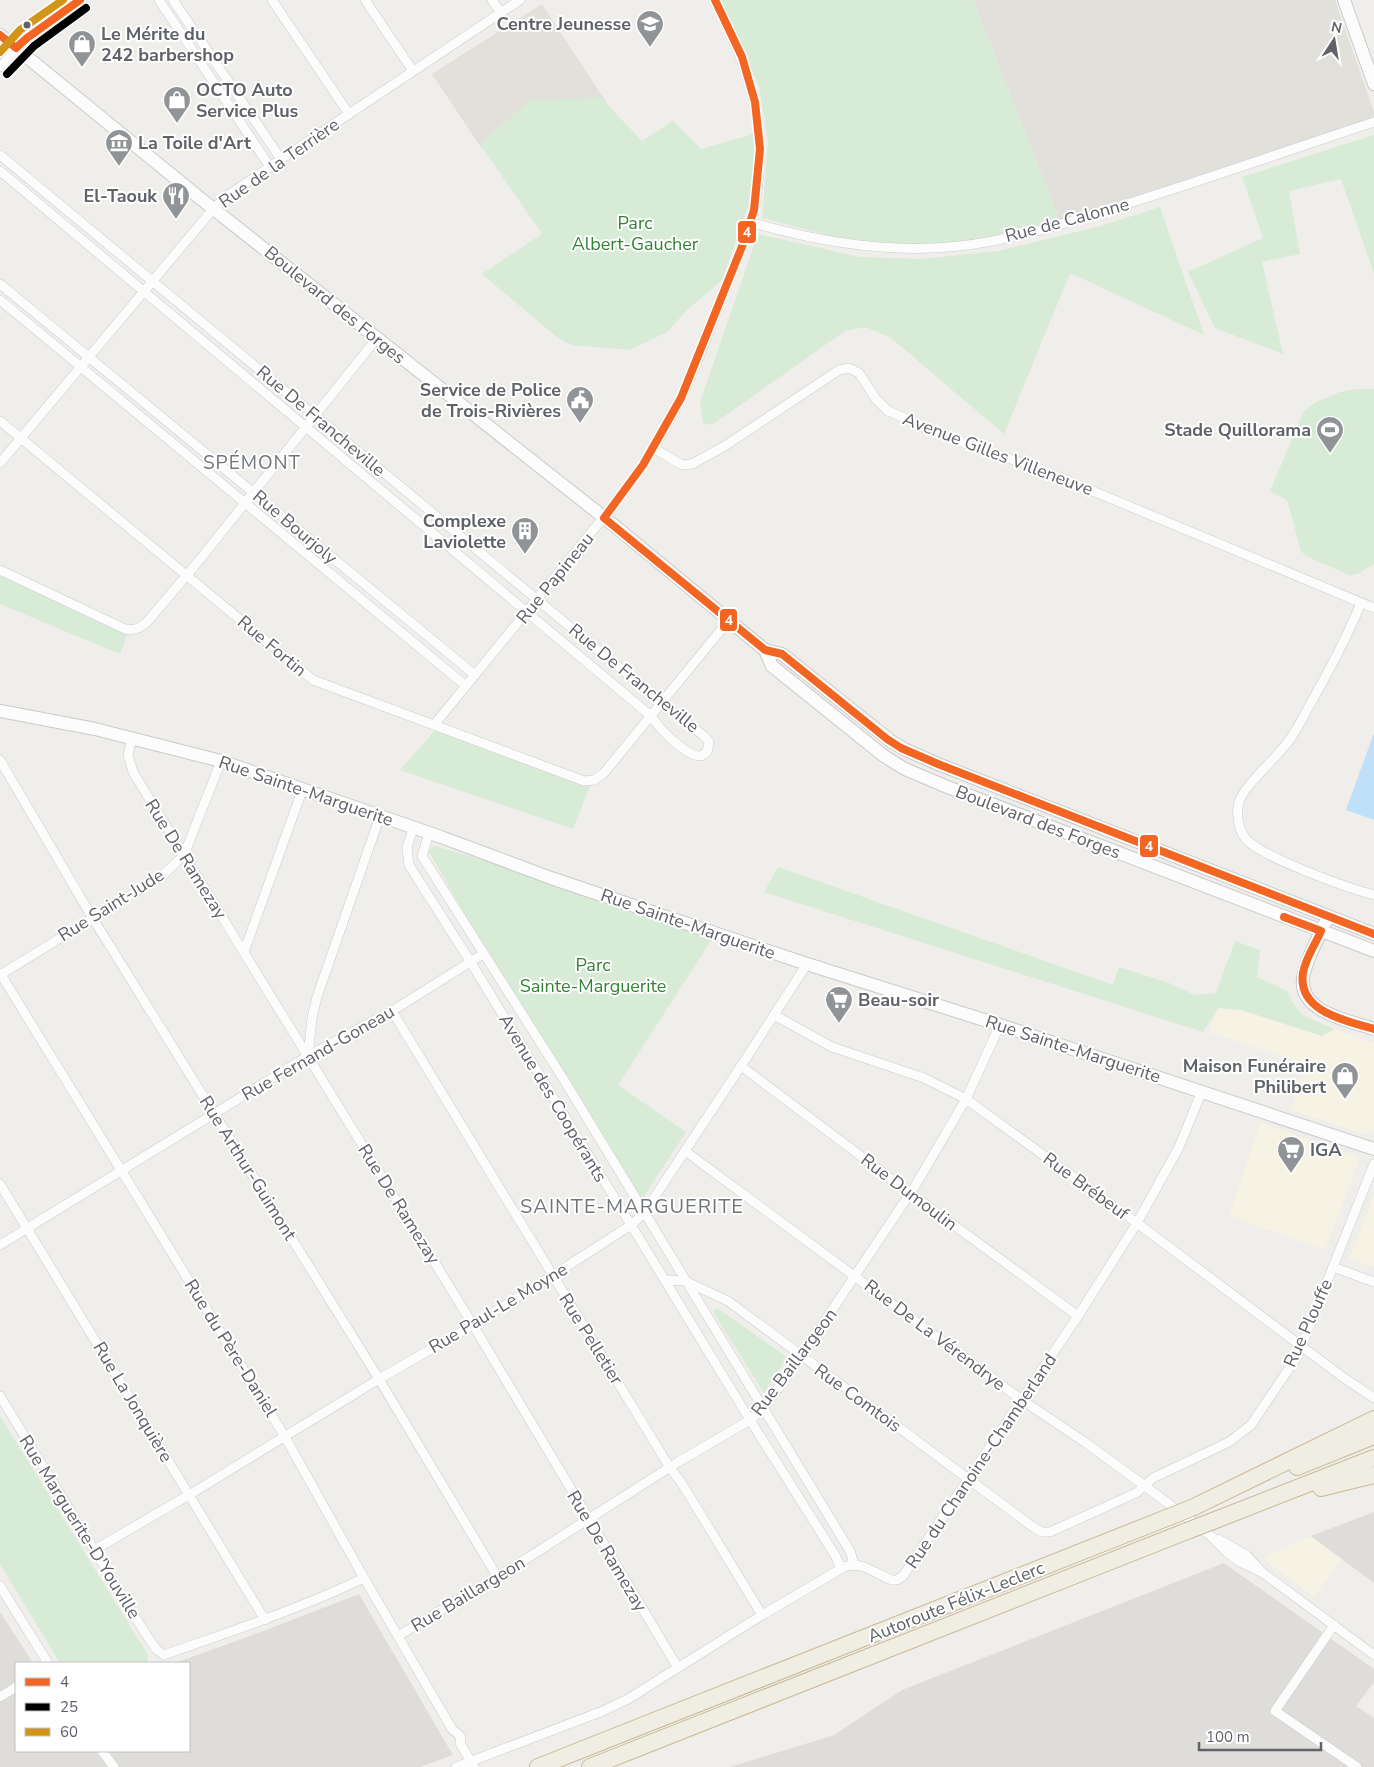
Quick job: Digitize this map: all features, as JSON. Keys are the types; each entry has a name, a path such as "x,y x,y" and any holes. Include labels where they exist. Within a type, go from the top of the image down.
{"highway":[{"path":"1194,1507 1374,1419"},
{"name":"Autoroute Félix-Leclerc","path":"538,1767 1374,1436"},
{"name":"Autoroute Félix-Leclerc","path":"590,1767 1187,1531 1212,1528 1261,1502 1374,1458"},
{"path":"1261,1502 1374,1475"}],"main road":[{"path":"1344,0 1374,84"},
{"name":"Boulevard des Forges","path":"0,34 213,208 730,620 765,650 772,666 879,753 921,777 1374,951"},
{"name":"Boulevard des Forges","path":"765,650 782,654 892,742 928,760 1374,934"},
{"name":"Rue Sainte-Marguerite","path":"0,711 95,729 222,761 551,878 807,964 1000,1025 1374,1148"},
{"path":"921,777 928,760"},
{"path":"1069,834 1075,817"},
{"path":"1328,916 1304,973 1303,985 1306,996 1313,1005 1325,1012 1374,1029"}],"street":[{"path":"0,68 27,38 80,0"},
{"path":"159,0 270,166"},
{"path":"173,0 281,159"},
{"path":"272,0 349,114"},
{"path":"366,0 413,71"},
{"path":"492,0 501,12"},
{"name":"Rue de la Terrière","path":"0,463 213,208 270,166 520,0"},
{"name":"Rue Papineau","path":"434,725 629,486 653,448 688,384 754,210 759,169 756,108 750,84 742,57 715,0"},
{"name":"Rue de Calonne","path":"750,222 818,239 851,244 917,248 960,246 1053,227 1084,218 1253,164 1374,122"},
{"name":"Rue De Francheville","path":"0,155 662,703 707,738 709,746 707,752 701,756 691,754 659,728 651,716 0,171"},
{"name":"Rue Bourjoly","path":"0,284 475,675"},
{"name":"Rue Bourjoly","path":"0,300 466,686"},
{"path":"0,570 121,628 135,629 147,622 187,576 377,338"},
{"name":"Avenue Gilles Villeneuve","path":"653,448 682,465 692,464 723,447 839,370 851,368 859,373 876,399 888,411 974,447 1042,469 1374,608"},
{"name":"Rue Fortin","path":"0,421 313,680 582,780 594,780 604,773 651,716"},
{"path":"1361,603 1347,636 1299,725 1284,747 1245,791 1239,803 1238,815 1245,838 1255,846 1284,861 1374,895"},
{"path":"651,716 730,620"},
{"name":"Rue De Ramezay","path":"132,738 128,755 133,772 473,1325 678,1668"},
{"name":"Rue Arthur-Guimont","path":"0,760 92,917 379,1379 497,1576"},
{"name":"Rue Saint-Jude","path":"0,974 163,875 184,855 222,761"},
{"path":"244,952 302,788"},
{"path":"308,1056 312,1018 317,997 380,816"},
{"name":"Avenue des Coopérants","path":"413,828 407,848 408,865 470,961 630,1225 830,1547 841,1568"},
{"name":"Avenue des Coopérants","path":"428,833 422,856 564,1080 759,1402 762,1410 771,1420 850,1551 854,1564"},
{"name":"Rue Fernand-Goneau","path":"0,1245 308,1056 392,1011 483,954"},
{"name":"Rue Paul-Le Moyne","path":"94,1550 189,1495 379,1379 473,1325 630,1225 644,1213 807,964"},
{"name":"Rue du Père-Daniel","path":"0,974 285,1437 452,1729 454,1739 460,1743 472,1764"},
{"name":"Rue Pelletier","path":"392,1011 552,1276 670,1468 681,1482 762,1616"},
{"name":"Rue Brébeuf","path":"774,1015 832,1046 924,1078 966,1099 1374,1398"},
{"name":"Rue Baillargeon","path":"398,1636 678,1462 750,1420 762,1410 802,1356 910,1193 966,1099 1000,1025"},
{"name":"Rue Dumoulin","path":"741,1066 1078,1316"},
{"path":"548,1090 564,1080"},
{"name":"Rue du Chanoine-Chamberland","path":"854,1564 865,1567 890,1580 897,1580 907,1572 1078,1316 1137,1223 1179,1147 1202,1091"},
{"name":"Rue De La Vérendrye","path":"685,1151 1022,1400 1086,1443 1144,1486 1212,1528 1246,1555 1263,1573 1374,1654"},
{"name":"Rue Plouffe","path":"1044,1532 1057,1529 1136,1493 1155,1477 1229,1442 1248,1429 1297,1357 1374,1164"},
{"name":"Rue La Jonquière","path":"0,1184 264,1620"},
{"path":"1333,1267 1374,1282"},
{"name":"Rue Comtois","path":"665,1280 685,1281 728,1302 1033,1527 1044,1532"},
{"name":"Rue Marguerite-D'Youville","path":"0,1396 156,1649 164,1655 264,1620"},
{"path":"456,1767 472,1764 621,1703 841,1568 854,1564"},
{"path":"264,1620 332,1594 364,1578"},
{"path":"0,1586 47,1662"},
{"path":"1334,1626 1275,1710 1357,1767"},
{"path":"0,1696 15,1688"},
{"path":"103,1752 114,1767"}],"shaded area":[{"path":"973,0 1335,0 1374,112 1374,125 1060,221"},
{"path":"542,4 648,166 518,121 482,149 432,74"},
{"path":"1218,1008 1241,1010 1321,1036 1334,1029 1374,1043 1374,1130 1364,1134 1291,1110 1307,1065 1209,1032"},
{"path":"1260,1123 1360,1157 1325,1250 1229,1216"},
{"path":"1374,1196 1374,1267 1349,1259"},
{"path":"1374,1512 1374,1583 1311,1536"},
{"path":"1311,1536 1341,1559 1314,1597 1263,1558"},
{"path":"1224,1563 1374,1669 1374,1682 1356,1706 1374,1718 1374,1767 730,1767 834,1735 902,1690"},
{"path":"359,1594 453,1755 420,1767 0,1767 0,1612 32,1662 15,1662 15,1752 190,1752 190,1662 178,1662"}],"green space":[{"path":"718,0 973,0 1060,221 999,242 927,246 854,242 762,218 768,143 759,86"},
{"name":"Parc Albert-Gaucher","path":"600,97 642,141 673,121 701,149 754,134 753,192 722,280 686,311 667,332 630,350 571,345 558,338 482,274 542,234 480,144 529,101"},
{"path":"1374,135 1374,274 1341,179 1289,191 1300,254 1262,262 1283,354 1215,328 1188,272 1263,238 1242,177"},
{"path":"1160,207 1204,335 1070,273 1004,434 891,338 866,327 845,331 712,425 703,423 700,402 758,234 860,257 921,259 998,251 1101,226"},
{"name":"Stade Quillorama","path":"1374,389 1374,564 1357,574 1349,575 1306,556 1301,551 1287,500 1270,491 1304,411 1316,402 1340,392"},
{"path":"0,565 130,628 120,654 0,604"},
{"path":"439,726 591,783 573,829 400,770"},
{"name":"Parc Sainte-Marguerite","path":"435,846 645,908 716,933 618,1085 686,1132 639,1204 485,952 428,850"},
{"path":"778,867 1113,985 1119,967 1169,983 1194,995 1216,993 1235,941 1260,950 1257,977 1287,991 1294,1005 1304,1016 1334,1029 1322,1036 1241,1010 1218,1008 1203,1032 764,892"},
{"path":"717,1308 787,1357 764,1393 713,1312"},
{"path":"0,1416 148,1655 147,1662 59,1662 0,1564"}],"water":[{"path":"1374,733 1374,820 1346,810"}],"transit line":[{"name":"60","path":"0,52 20,30 63,0"},
{"name":"4","path":"0,35 16,48 80,0"},
{"name":"4","path":"715,0 742,57 755,102 760,149 754,210 743,244 681,398 643,465 604,518 765,650 782,654 887,739 901,748 1374,934"},
{"name":"25","path":"7,74 34,46 86,8"},
{"name":"4","path":"1284,917 1321,931 1308,957 1303,973 1303,986 1308,997 1326,1013 1374,1029"}],"place":[{"name":"Centre Jeunesse","path":"650,48"},
{"name":"Le Mérite du 242 barbershop","path":"82,68"},
{"name":"OCTO Auto Service Plus","path":"177,124"},
{"name":"La Toile d'Art","path":"119,167"},
{"name":"El-Taouk","path":"176,220"},
{"name":"Service de Police de Trois-Rivières","path":"580,424"},
{"name":"Stade Quillorama","path":"1330,454"},
{"name":"Complexe Laviolette","path":"525,555"},
{"name":"Beau-soir","path":"839,1024"},
{"name":"Maison Funéraire Philibert","path":"1345,1100"},
{"name":"IGA","path":"1291,1174"}],"district":[{"name":"SPÉMONT","path":"252,462"},
{"name":"SAINTE-MARGUERITE","path":"632,1206"}]}
